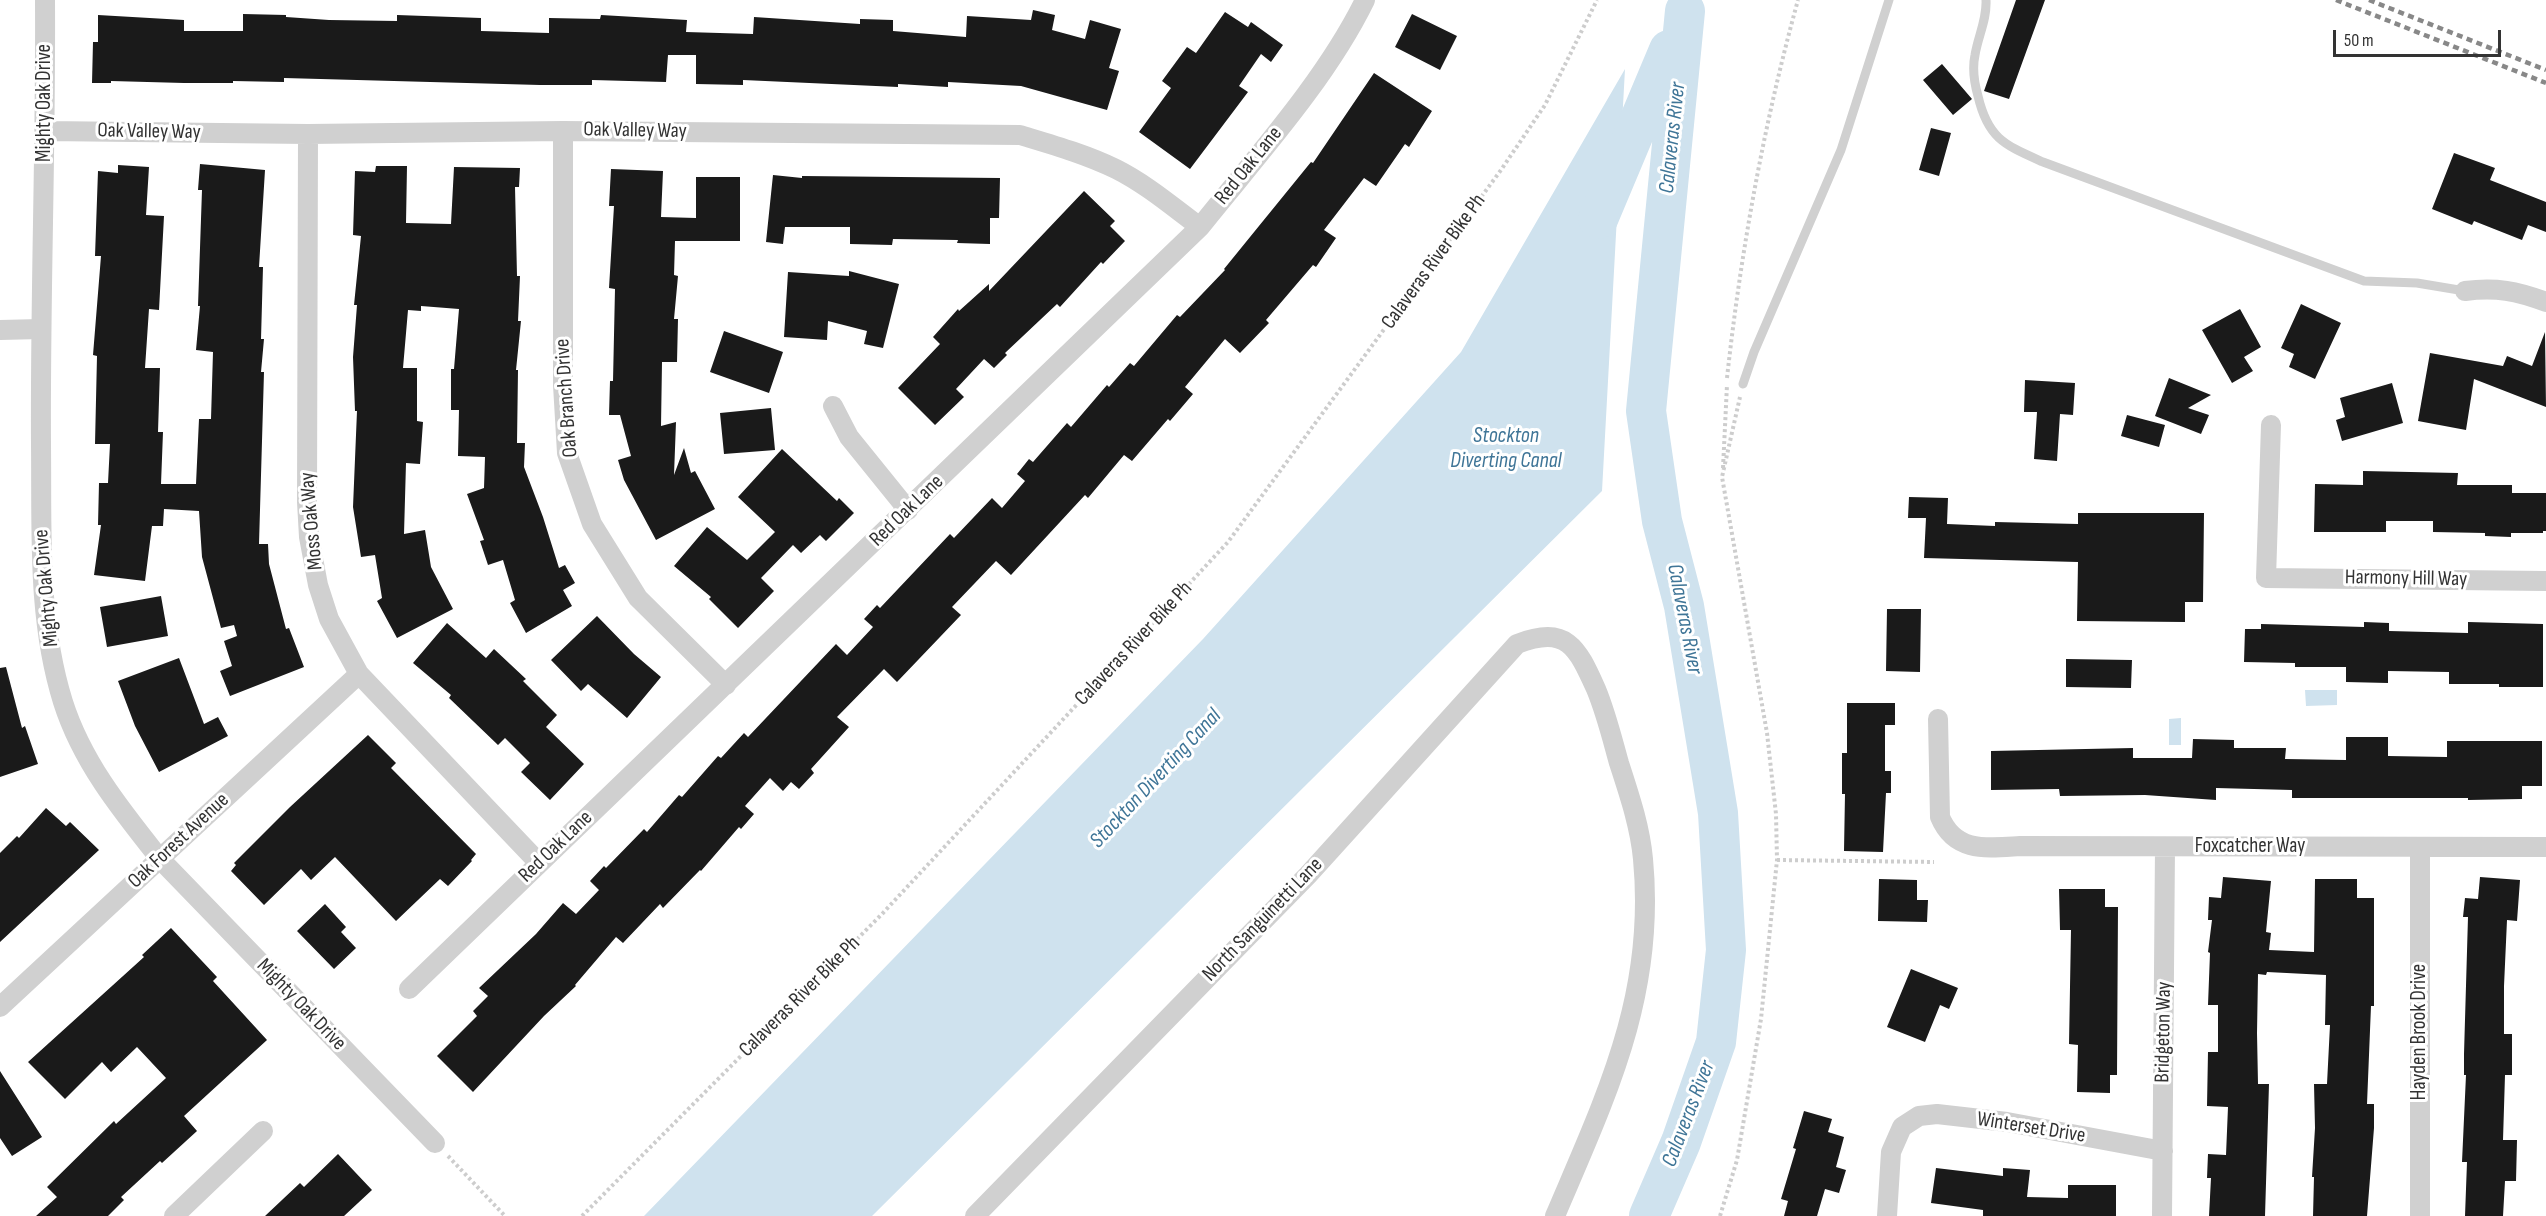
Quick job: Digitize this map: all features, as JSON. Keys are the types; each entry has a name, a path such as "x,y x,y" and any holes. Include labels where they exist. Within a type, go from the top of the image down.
{"street":[{"name":"Mighty Oak Drive","path":"45,0 46,131 40,329 42,570 49,640 63,702 87,760 119,808 160,859 435,1143"},
{"name":"Red Oak Lane","path":"410,988 1200,227 1292,112 1331,56 1365,0"},
{"name":"Oak Valley Way","path":"46,131 308,134 563,131 1020,135 1071,150 1118,170 1155,193 1200,227"},
{"name":"Oak Branch Drive","path":"563,131 563,385 567,453 591,524 638,598 726,685"},
{"name":"Moss Oak Way","path":"308,134 307,502 309,537 318,585 330,619 359,674 539,863"},
{"path":"2465,291 2492,288 2526,294 2546,302"},
{"path":"0,330 40,329"},
{"path":"833,406 849,437 908,510"},
{"name":"Harmony Hill Way","path":"2271,425 2266,578 2546,581"},
{"name":"North Sanguinetti Lane","path":"975,1216 1308,875 1516,644 1533,638 1554,636 1578,652 1600,699 1634,812 1643,858 1646,904 1639,982 1625,1042 1612,1082 1555,1216"},
{"name":"Oak Forest Avenue","path":"0,1007 359,674"},
{"name":"Foxcatcher Way","path":"1938,719 1940,817 1945,829 1970,846 1984,848 2020,846 2546,847"},
{"name":"Bridgeton Way","path":"2162,1216 2165,847"},
{"name":"Hayden Brook Drive","path":"2420,848 2420,1216"},
{"name":"Winterset Drive","path":"1887,1216 1890,1152 1902,1127 1918,1116 1937,1114 2007,1122 2163,1151"},
{"path":"174,1216 263,1131"}],"lane":[{"path":"1743,384 1754,352 1841,150 1889,0"},
{"path":"1986,0 1985,20 1972,71 1988,128 2016,150 2364,281 2417,283 2465,291"}],"path":[{"name":"Calaveras River Bike Ph","path":"582,1216 882,914 1228,542 1501,170 1545,105 1597,0"},
{"path":"1720,1216 1737,1160 1761,1019 1777,860 1776,814 1767,733 1722,477 1724,409 1733,325 1767,122 1798,0"},
{"path":"1722,477 1743,384"},
{"path":"1777,860 1934,862"},
{"path":"435,1143 505,1216"}],"water":[{"name":"Stockton Diverting Canal","path":"1625,69 1602,491 872,1216 644,1216 1203,639 1461,352"},
{"path":"2305,690 2337,690 2337,705 2306,706"},
{"path":"2181,718 2181,745 2169,745 2169,719"}],"building":[{"path":"2016,0 2045,0 2009,99 1984,91"},
{"path":"1033,10 1055,15 1052,30 1085,39 1090,20 1121,29 1109,68 1119,71 1107,110 1021,86 948,82 948,87 898,84 898,87 743,80 743,85 696,84 696,55 668,55 666,82 592,80 592,85 540,85 284,78 284,82 111,81 111,83 92,83 93,42 98,42 98,15 184,20 184,31 243,31 243,14 286,15 286,17 329,20 397,21 397,15 481,18 481,31 549,33 549,18 600,19 601,15 687,20 686,32 753,34 754,17 860,24 860,19 893,20 893,31 966,37 967,16 1031,20"},
{"path":"1225,12 1248,27 1251,22 1283,45 1271,62 1261,54 1239,86 1248,92 1190,169 1139,132 1171,88 1162,81 1187,47 1196,53"},
{"path":"1412,14 1457,36 1440,70 1395,47"},
{"path":"1942,64 1972,99 1953,115 1923,80"},
{"path":"1374,73 1432,111 1409,147 1405,144 1376,186 1364,178 1324,230 1336,238 1316,267 1313,265 1266,320 1269,323 1240,353 1225,339 1185,387 1193,394 1132,461 1124,455 1088,498 1085,495 1011,575 996,561 952,607 961,615 897,682 884,669 837,717 849,727 811,769 814,773 799,789 791,782 783,791 770,778 745,806 754,814 741,829 739,827 701,871 663,908 660,904 623,943 616,937 576,986 544,1016 473,1092 437,1056 477,1016 473,1011 488,996 479,988 536,934 563,903 576,914 599,890 590,881 604,866 606,868 644,829 647,832 679,795 682,797 718,756 721,758 744,733 748,737 836,644 847,655 873,627 864,619 877,605 880,608 950,534 954,538 992,498 1002,508 1025,481 1017,474 1029,459 1033,462 1067,423 1071,427 1107,385 1109,387 1130,363 1134,366 1177,315 1180,317 1225,270 1311,162 1313,163"},
{"path":"1931,128 1951,133 1939,176 1919,170"},
{"path":"2454,153 2495,168 2490,180 2546,202 2546,232 2528,225 2522,240 2474,221 2472,225 2432,209"},
{"path":"200,164 265,170 259,267 263,267 261,339 264,339 261,372 264,372 259,544 268,544 269,564 286,629 289,628 304,667 230,696 220,671 232,666 224,641 237,636 234,625 221,628 202,557 199,511 164,509 163,526 152,526 145,581 94,575 101,525 98,525 99,483 108,483 110,444 95,444 97,356 93,355 101,256 95,256 98,171 118,173 118,165 149,167 146,215 164,216 159,310 149,309 145,368 160,368 158,432 163,432 161,484 196,484 199,419 211,419 213,352 196,350 200,306 198,306 202,190 198,190"},
{"path":"376,166 407,166 406,223 451,224 454,167 520,168 519,187 515,187 517,276 520,276 518,321 521,321 516,370 518,370 517,443 525,443 524,467 559,568 565,565 575,583 563,590 572,606 526,633 510,603 515,600 503,560 488,565 480,541 484,540 467,494 484,488 485,457 458,456 459,410 451,410 451,369 454,369 459,309 421,306 421,311 408,310 403,368 417,368 417,421 423,422 420,464 406,463 404,534 425,530 431,567 453,609 397,638 377,601 382,598 375,555 361,557 353,507 357,411 355,411 353,357 357,305 354,305 361,236 353,235 355,171 375,172"},
{"path":"611,169 663,171 661,217 696,218 696,177 740,177 740,241 675,241 674,275 678,276 674,319 678,319 677,362 662,362 661,426 676,422 674,475 684,448 691,473 695,471 715,509 656,540 624,480 618,460 631,456 620,415 609,415 610,381 613,381 615,289 609,288 614,206 609,206"},
{"path":"773,175 802,178 802,176 1000,178 999,218 990,218 990,244 957,243 958,240 893,239 892,245 850,244 850,227 785,227 783,244 766,242"},
{"path":"1084,191 1115,221 1110,226 1125,241 1103,264 1101,262 1060,307 1057,304 1005,353 1007,355 994,368 984,359 956,389 964,397 935,425 898,388 940,344 933,337 958,309 959,311 989,284 989,291"},
{"path":"849,271 899,284 883,348 864,344 867,331 828,321 827,340 784,337 788,272 849,276"},
{"path":"2301,304 2341,323 2315,379 2289,367 2294,354 2281,348"},
{"path":"2240,309 2261,347 2244,357 2253,371 2232,383 2202,330"},
{"path":"724,331 783,352 769,393 710,372"},
{"path":"2545,332 2546,407 2474,379 2466,430 2418,421 2430,353 2503,366 2507,356 2532,366"},
{"path":"2169,378 2211,395 2188,408 2209,415 2201,434 2155,416"},
{"path":"2025,380 2075,383 2073,415 2060,414 2057,461 2034,459 2037,412 2024,412"},
{"path":"2392,383 2403,423 2342,441 2336,420 2345,417 2340,398"},
{"path":"771,408 775,450 724,454 720,413"},
{"path":"2127,415 2165,425 2159,447 2121,436"},
{"path":"782,449 837,501 839,498 854,513 826,541 820,535 801,553 793,545 761,578 774,591 738,628 709,599 711,597 674,566 707,527 747,560 775,532 738,497"},
{"path":"2363,471 2458,473 2457,485 2512,485 2512,493 2546,493 2546,531 2543,533 2511,533 2511,537 2485,536 2485,533 2433,532 2433,521 2386,521 2386,532 2314,532 2315,484 2363,485"},
{"path":"1909,497 1948,498 1947,524 1995,526 1995,522 2078,524 2078,513 2204,513 2203,602 2185,602 2185,622 2077,621 2078,562 1924,558 1926,518 1908,518"},
{"path":"161,596 168,636 107,647 100,607"},
{"path":"1887,609 1921,609 1920,672 1886,671"},
{"path":"597,616 634,654 661,677 627,718 588,684 581,691 551,660"},
{"path":"2364,622 2389,623 2389,631 2468,633 2468,622 2543,624 2543,687 2449,684 2449,672 2388,671 2388,683 2346,682 2346,667 2295,667 2295,663 2244,662 2245,629 2261,629 2261,624 2364,627"},
{"path":"447,623 486,658 494,649 526,679 523,681 557,715 546,727 584,764 550,800 521,772 530,763 505,738 498,745 449,698 451,695 413,663"},
{"path":"179,658 204,724 218,717 228,736 159,772 135,726 118,681"},
{"path":"2066,659 2132,660 2131,688 2066,687"},
{"path":"6,667 22,728 25,726 38,764 0,777 0,668"},
{"path":"1847,703 1895,703 1895,725 1885,725 1885,771 1891,771 1891,793 1886,793 1883,852 1844,851 1845,794 1842,794 1842,753 1847,753"},
{"path":"368,735 396,763 391,768 476,854 472,861 448,886 440,879 396,921 335,857 311,880 301,869 264,905 231,871 236,865 234,863 290,807"},
{"path":"2346,737 2388,737 2388,756 2447,757 2447,741 2542,741 2542,786 2522,786 2522,799 2468,800 2468,798 2292,798 2292,790 2216,788 2216,800 2145,795 2060,796 2059,789 1991,790 1991,751 2133,748 2133,758 2192,758 2193,739 2234,740 2234,748 2286,748 2285,759 2346,760"},
{"path":"46,808 66,826 70,822 99,850 0,942 0,853 17,836 19,838"},
{"path":"2223,877 2271,881 2266,932 2271,933 2269,950 2314,952 2315,879 2357,879 2357,898 2374,898 2374,1006 2371,1006 2367,1104 2374,1104 2374,1128 2367,1216 2313,1216 2314,1084 2327,1084 2330,1025 2325,1025 2326,975 2267,972 2266,975 2258,974 2257,1033 2258,1084 2269,1084 2265,1216 2209,1216 2211,1178 2207,1178 2208,1154 2226,1155 2228,1107 2207,1106 2208,1052 2218,1052 2218,1005 2208,1005 2210,953 2208,952 2212,920 2208,920 2209,897 2221,898"},
{"path":"2480,877 2520,880 2517,921 2507,920 2504,986 2504,1034 2512,1034 2512,1075 2505,1075 2503,1140 2517,1140 2516,1181 2505,1181 2503,1216 2465,1216 2467,1162 2462,1162 2466,1075 2464,1075 2464,1054 2468,917 2463,917 2465,898 2478,899"},
{"path":"1879,879 1917,880 1917,900 1928,900 1927,922 1878,921"},
{"path":"2059,889 2105,889 2105,907 2118,907 2117,1075 2110,1075 2110,1093 2077,1092 2078,1045 2069,1044 2071,930 2060,930"},
{"path":"325,904 346,927 341,932 356,948 334,969 297,931"},
{"path":"171,928 217,977 213,981 267,1040 184,1116 197,1131 121,1197 124,1200 108,1216 36,1216 57,1197 47,1187 114,1121 116,1124 166,1078 137,1047 111,1072 102,1062 65,1099 28,1062 144,957 142,955"},
{"path":"1911,969 1958,988 1949,1009 1940,1005 1925,1042 1887,1027"},
{"path":"0,1071 42,1137 12,1156 0,1138"},
{"path":"1804,1111 1832,1119 1828,1132 1844,1137 1836,1167 1846,1170 1839,1193 1825,1189 1817,1216 1784,1216 1788,1201 1781,1199 1796,1149 1793,1148"},
{"path":"338,1154 372,1190 344,1216 265,1216 300,1183 304,1187"},
{"path":"1936,1168 2003,1176 2003,1168 2030,1170 2027,1197 2068,1198 2068,1185 2116,1185 2116,1216 1983,1216 1983,1210 1931,1203"}],"waterway":[{"name":"Calaveras River","path":"1649,1216 1681,1142 1716,1042 1726,950 1718,813 1684,606 1662,521 1646,411 1685,11"},
{"name":"Calaveras River","path":"1598,219 1669,50"}],"railway":[{"path":"2336,0 2546,83"},
{"path":"2369,0 2546,70"}]}
